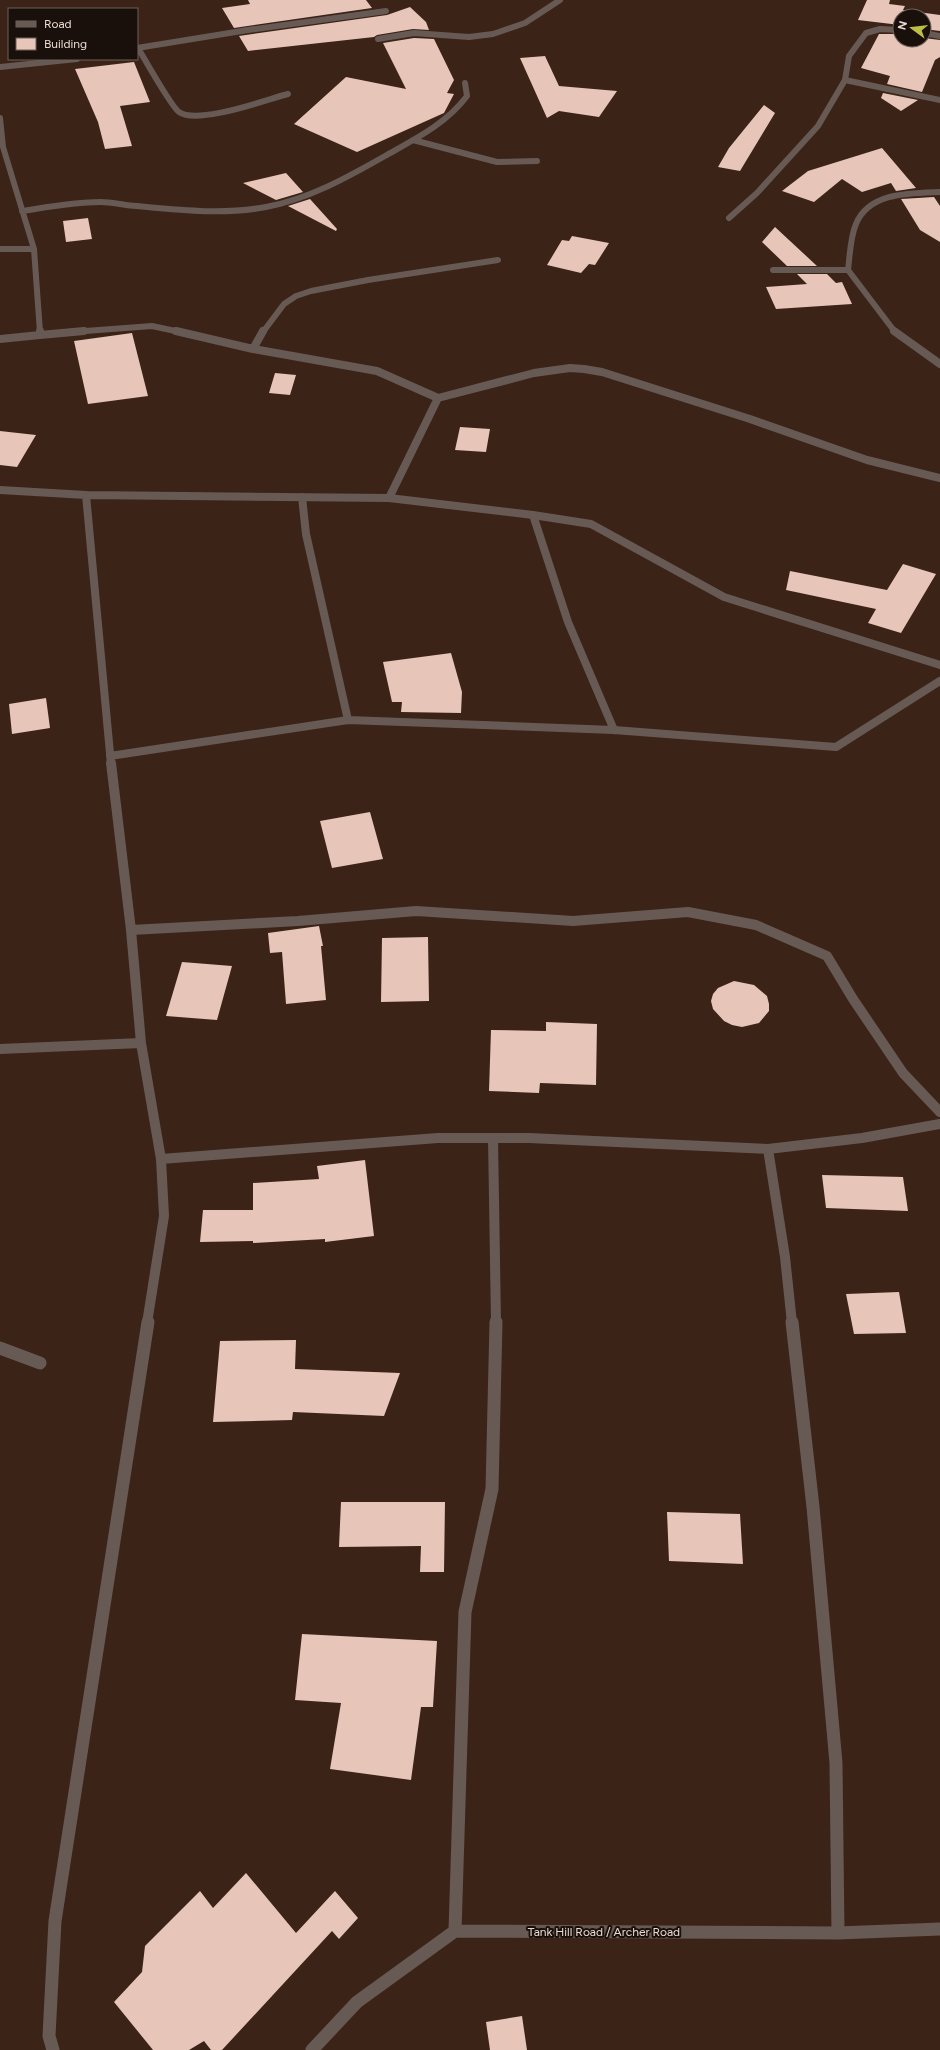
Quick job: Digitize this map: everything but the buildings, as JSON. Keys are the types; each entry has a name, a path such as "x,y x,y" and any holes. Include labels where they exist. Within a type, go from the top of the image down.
{"street":[{"path":"378,40 414,33 469,37 493,34 525,23 560,0"},
{"path":"138,48 248,30 386,11"},
{"path":"729,218 757,193 818,126 845,80 849,56 866,33 880,29 892,30"},
{"path":"138,50 178,112 191,117 217,114 288,94"},
{"path":"0,67 67,60"},
{"path":"845,80 940,100"},
{"path":"22,211 95,202 181,210 231,210 267,206 300,198 360,170 414,140 459,109 467,96 465,83"},
{"path":"0,118 1,147 34,249 40,335"},
{"path":"414,140 497,162 513,163 537,161"},
{"path":"940,192 912,193 872,203 856,223 848,270 893,331 940,364"},
{"path":"0,249 34,249"},
{"path":"253,349 263,331 288,301 315,289 400,274 460,268 498,260"},
{"path":"774,270 848,270"},
{"path":"0,339 152,326 253,349 377,371 438,398 534,373 570,368 584,369 602,372 742,416 867,460 940,478"},
{"path":"389,498 438,398"},
{"path":"0,490 86,495 389,498 533,515 591,524 724,597 940,665"},
{"path":"53,2050 49,2036 55,1921 164,1216 161,1159 142,1043 131,930 110,756 86,495"},
{"path":"302,497 306,534 348,720"},
{"path":"533,515 568,622 614,730"},
{"path":"110,756 348,720 614,730 836,747 940,681"},
{"path":"131,930 298,921 416,911 574,921 688,912 756,925 827,956 853,999 903,1073 940,1112"},
{"path":"0,1049 142,1043"},
{"path":"161,1159 438,1138 529,1138 768,1149 862,1138 940,1124"},
{"path":"312,2050 357,2002 455,1931 465,1612 492,1489 497,1291 493,1138"},
{"path":"768,1149 785,1257 820,1585 836,1764 838,1933"},
{"path":"0,1348 40,1363"},
{"name":"Tank Hill Road / Archer Road","path":"455,1931 838,1933 940,1929"}]}
